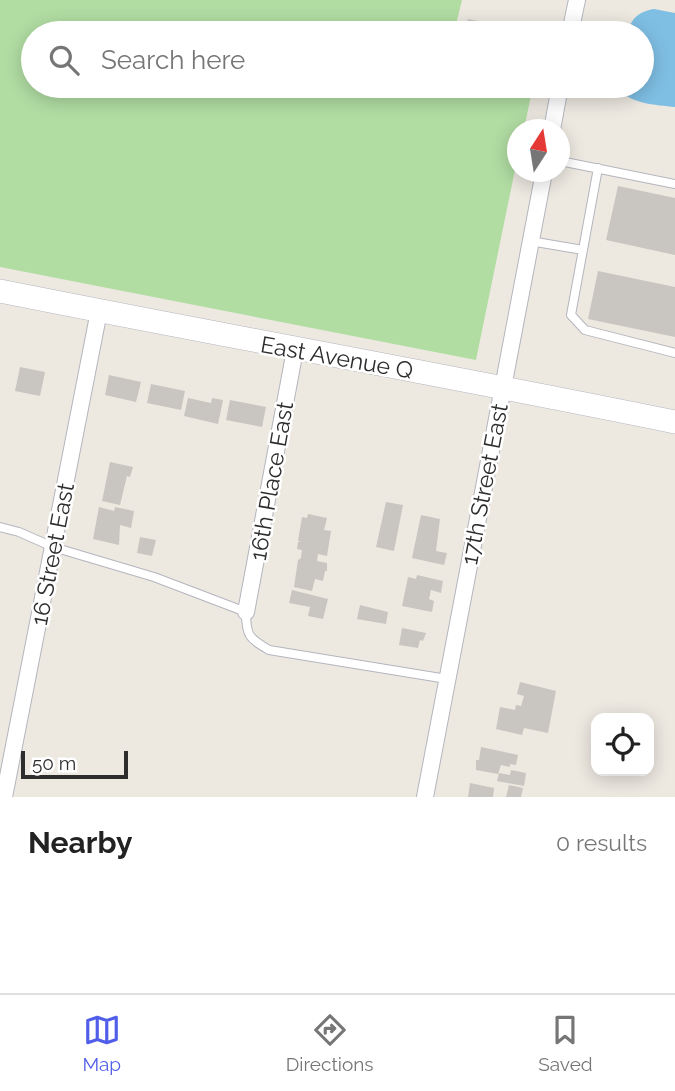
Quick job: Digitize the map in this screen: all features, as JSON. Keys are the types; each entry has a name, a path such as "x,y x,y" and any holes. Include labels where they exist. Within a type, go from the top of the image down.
{"main road":[{"name":"East Avenue Q","path":"0,290 295,350 503,386 675,422"}],"street":[{"path":"573,21 577,0"},
{"path":"554,119 558,98"},
{"name":"17th Street East","path":"425,797 542,182"},
{"name":"16 Street East","path":"4,797 99,311"},
{"name":"16th Place East","path":"246,612 295,350"}],"lane":[{"path":"570,162 675,184"},
{"path":"598,168 571,315 585,330 675,353"},
{"path":"530,241 583,250"},
{"path":"0,527 53,547 154,577 246,612 246,629 252,640 269,650 447,679"}],"green space":[{"path":"0,0 462,0 457,21 21,21 21,98 530,98 526,119 507,119 507,182 512,182 476,360 0,267"}],"water":[{"path":"654,9 675,13 675,107 630,98 654,98 654,21 632,21 644,12"}],"building":[{"path":"618,186 675,198 675,255 606,240"},
{"path":"598,271 675,287 675,337 588,319"},
{"path":"20,367 45,372 40,396 15,391"},
{"path":"109,375 141,382 136,402 105,395"},
{"path":"151,384 185,391 181,410 147,403"},
{"path":"188,398 211,403 212,398 223,400 218,424 184,416"},
{"path":"230,400 266,407 262,427 226,420"},
{"path":"110,462 133,467 130,477 127,476 120,505 102,501"},
{"path":"386,502 403,505 394,551 376,547"},
{"path":"99,507 114,511 115,507 134,511 131,528 120,525 119,545 93,539"},
{"path":"308,514 327,518 324,530 331,531 327,556 318,554 317,561 327,563 327,571 323,581 315,579 312,591 294,587 302,550 297,549 298,542 302,542 298,541 302,517 307,518"},
{"path":"421,515 440,519 436,551 447,553 444,565 412,558"},
{"path":"140,537 156,540 152,556 137,553"},
{"path":"417,575 443,581 441,593 431,590 429,599 434,601 432,612 402,606 408,577 416,579"},
{"path":"292,590 328,599 323,619 308,616 310,607 289,603"},
{"path":"360,605 388,612 386,624 357,619"},
{"path":"402,628 426,633 418,648 399,645"},
{"path":"520,682 556,691 548,733 524,728 522,735 496,729 500,707 515,710 516,705 521,706 524,696 517,694"},
{"path":"481,747 518,755 516,765 501,765 498,774 476,770 476,760 479,760"},
{"path":"511,770 526,773 524,786 497,781 499,773 510,775"},
{"path":"470,783 494,788 493,797 468,797"},
{"path":"509,785 523,788 521,797 506,797"}]}
